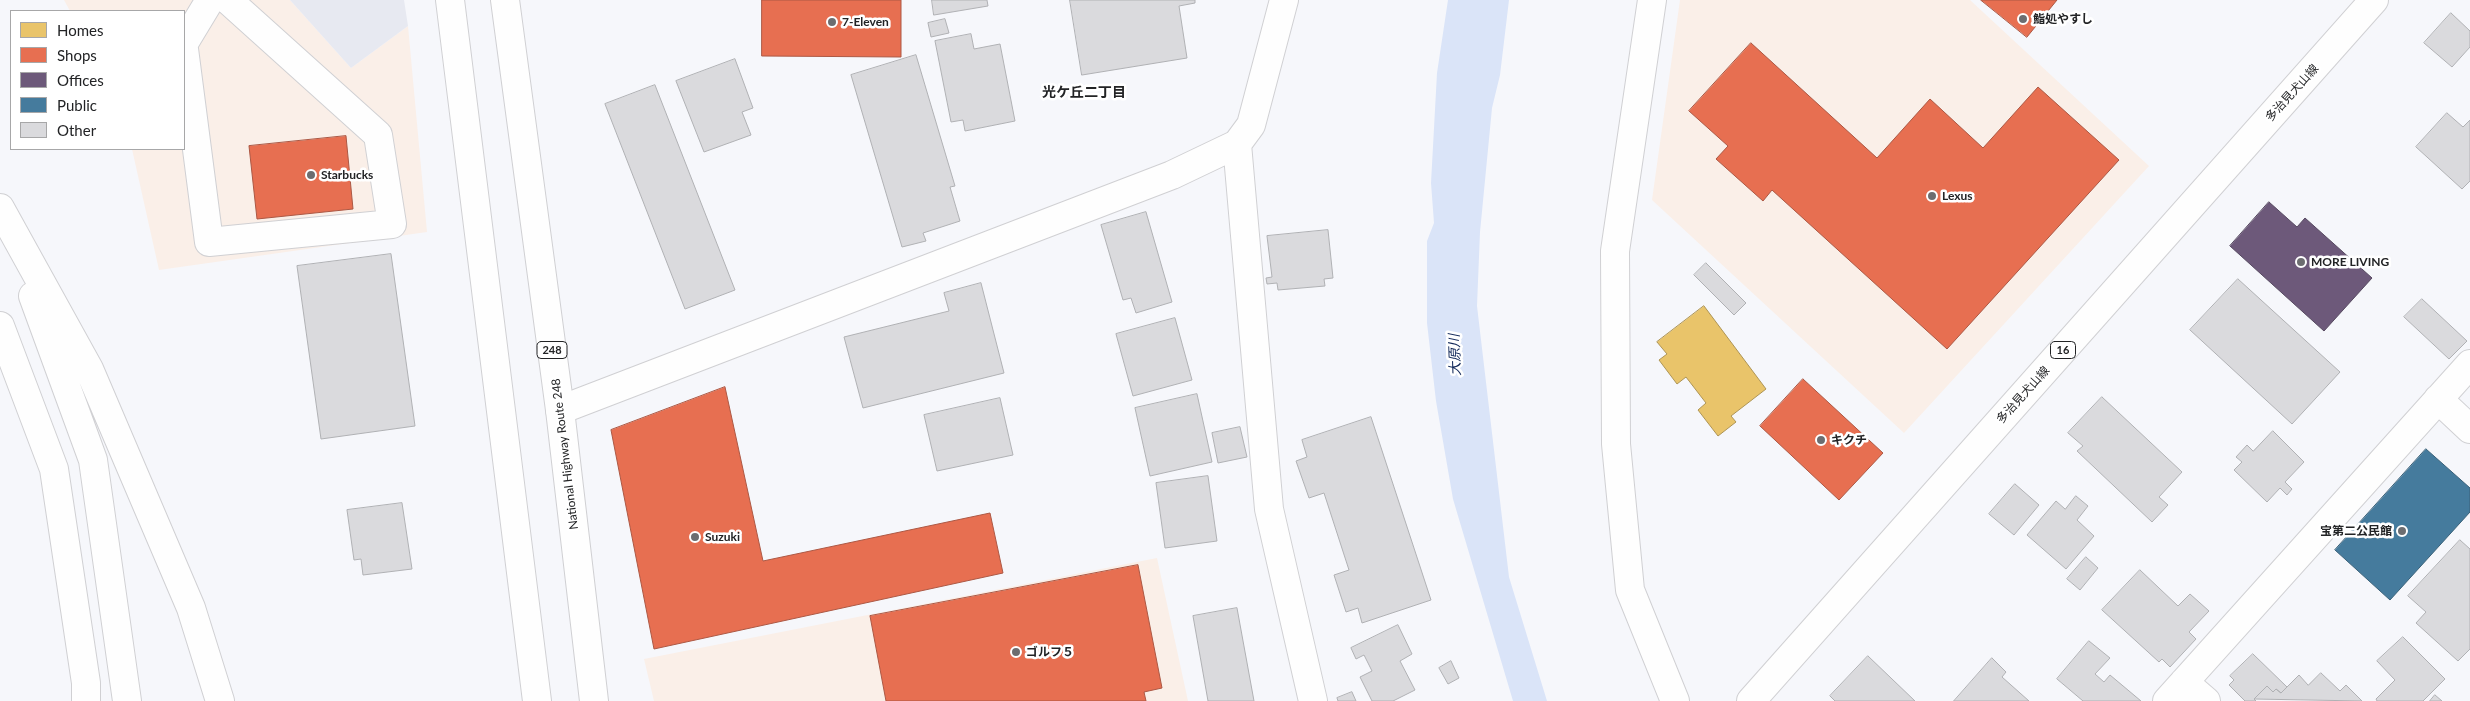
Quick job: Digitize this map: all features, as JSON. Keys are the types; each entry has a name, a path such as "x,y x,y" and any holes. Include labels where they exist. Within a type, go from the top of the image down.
{"main road":[{"path":"185,40 210,0"},
{"path":"185,57 209,242 392,224 378,135 228,0"},
{"path":"450,0 537,701"},
{"name":"National Highway Route 248","path":"505,0 560,410 594,701"},
{"path":"560,410 1172,175 1237,144 1251,124 1284,0"},
{"path":"1652,0 1615,251 1616,444 1630,590 1675,701"},
{"name":"多治見犬山線","path":"1751,701 2374,0"},
{"path":"1237,144 1269,509 1314,701"},
{"path":"2,212 93,460 127,701"},
{"path":"2,212 89,369 191,608 220,701"},
{"path":"0,326 54,469 86,683 86,701"},
{"path":"2206,701 2175,691 2470,364"},
{"path":"2438,400 2470,429"}],"shaded area":[{"path":"64,0 290,0 351,68 408,26 427,232 159,270 132,150 185,150 185,10 69,10"},
{"path":"290,0 404,0 408,26 351,68"},
{"path":"1680,0 1970,0 2149,166 1904,433 1652,200"},
{"name":"ゴルフ５","path":"1157,558 1188,701 654,701 644,659"}],"water":[{"name":"大原川","path":"1448,0 1509,0 1500,75 1492,108 1480,232 1477,306 1509,577 1547,701 1513,701 1453,499 1436,401 1427,323 1427,241 1434,223 1431,183 1437,73"}],"building: Homes":[{"path":"1704,306 1766,389 1731,416 1736,422 1718,436 1698,410 1706,403 1686,377 1677,384 1659,360 1667,354 1657,342"}],"building: Shops":[{"name":"7-Eleven","path":"762,0 901,0 901,57 762,56"},
{"name":"鮨処やすし","path":"1981,0 2057,0 2027,37"},
{"name":"Lexus","path":"1751,43 1877,158 1930,99 1983,148 2038,87 2119,160 1947,349 1772,190 1763,201 1716,159 1728,146 1689,111"},
{"path":"346,136 353,209 257,219 249,146"},
{"name":"キクチ","path":"1803,379 1883,453 1839,500 1760,426"},
{"name":"Suzuki","path":"725,387 763,561 990,513 1003,573 654,649 611,430"},
{"name":"ゴルフ５","path":"1138,565 1162,688 1144,692 1146,701 886,701 870,616"}],"building: Offices":[{"name":"MORE LIVING","path":"2269,202 2297,227 2305,218 2372,278 2324,331 2230,246"}],"building: Public":[{"name":"宝第二公民館","path":"2426,449 2470,488 2470,512 2390,600 2335,550"}],"building: Other":[{"path":"932,0 987,0 988,6 934,15"},
{"path":"1070,0 1195,0 1195,3 1179,6 1187,58 1082,75"},
{"path":"2451,13 2470,31 2470,47 2452,67 2424,43"},
{"path":"945,19 949,33 931,37 928,23"},
{"path":"971,34 974,49 1000,44 1015,121 965,131 963,120 951,122 935,41"},
{"path":"916,55 955,186 950,187 960,221 923,233 926,241 902,247 851,75"},
{"path":"735,59 753,108 742,112 751,135 704,152 676,81"},
{"path":"655,85 735,290 685,309 605,104"},
{"path":"2447,113 2463,127 2470,120 2470,181 2462,189 2416,147"},
{"path":"1146,212 1172,302 1136,313 1131,298 1123,300 1101,225"},
{"path":"1328,230 1333,278 1324,279 1325,286 1278,290 1277,283 1267,284 1266,278 1272,277 1267,236"},
{"path":"391,254 415,426 321,439 297,266"},
{"path":"1706,263 1746,303 1734,315 1694,275"},
{"path":"2238,279 2340,372 2292,424 2190,330"},
{"path":"981,283 1004,373 863,408 844,337 949,311 944,293"},
{"path":"2422,299 2467,341 2449,359 2404,317"},
{"path":"1175,318 1192,380 1133,396 1116,334"},
{"path":"1197,394 1212,462 1150,476 1135,408"},
{"path":"2102,397 2182,472 2159,497 2168,505 2152,522 2077,451 2083,446 2068,433"},
{"path":"1000,398 1013,455 937,471 924,415"},
{"path":"1371,417 1431,600 1362,623 1358,608 1346,612 1334,575 1349,570 1324,493 1309,498 1296,461 1307,457 1302,440"},
{"path":"1240,427 1247,457 1218,463 1212,433"},
{"path":"2273,431 2304,462 2285,482 2292,489 2287,495 2280,488 2267,502 2234,470 2242,462 2236,457 2247,445 2253,451"},
{"path":"1208,476 1217,541 1165,548 1156,483"},
{"path":"2015,484 2039,505 2014,535 1989,514"},
{"path":"2076,496 2088,506 2077,520 2094,536 2066,569 2027,535 2056,501 2065,509"},
{"path":"402,503 412,569 363,575 361,559 354,560 347,510"},
{"path":"2460,540 2470,549 2470,649 2458,661 2416,623 2426,612 2408,596"},
{"path":"2086,557 2098,568 2080,590 2067,579"},
{"path":"2140,570 2178,606 2190,594 2209,611 2189,632 2196,639 2170,667 2162,659 2159,662 2102,610"},
{"path":"1237,608 1254,701 1208,701 1193,616"},
{"path":"1398,625 1412,654 1400,661 1415,690 1393,701 1372,701 1360,677 1372,671 1364,655 1356,659 1351,648"},
{"path":"2403,637 2445,679 2423,701 2377,701 2376,699 2395,680 2377,661"},
{"path":"2089,641 2110,658 2095,674 2104,682 2110,675 2141,701 2083,701 2057,679"},
{"path":"2253,654 2287,687 2281,693 2276,689 2273,692 2267,686 2254,699 2256,701 2245,701 2229,685 2234,680 2230,676"},
{"path":"1868,656 1915,701 1835,701 1830,696"},
{"path":"1992,658 2006,672 2002,677 2029,701 1954,701"},
{"path":"1451,661 1459,678 1448,684 1439,668"},
{"path":"2321,673 2340,691 2346,685 2362,701 2254,699 2267,686 2273,692 2276,689 2281,693 2299,675 2308,685"},
{"path":"1352,692 1356,701 1338,701 1337,698"},
{"path":"2435,695 2442,701 2430,701"}],"place":[{"name":"鮨処やすし","path":"2023,19"},
{"name":"7-Eleven","path":"832,22"},
{"name":"Starbucks","path":"311,175"},
{"name":"Lexus","path":"1932,196"},
{"name":"MORE LIVING","path":"2301,262"},
{"name":"キクチ","path":"1821,440"},
{"name":"宝第二公民館","path":"2402,531"},
{"name":"Suzuki","path":"695,537"},
{"name":"ゴルフ５","path":"1016,652"}],"district":[{"name":"光ケ丘二丁目","path":"1084,92"}]}
